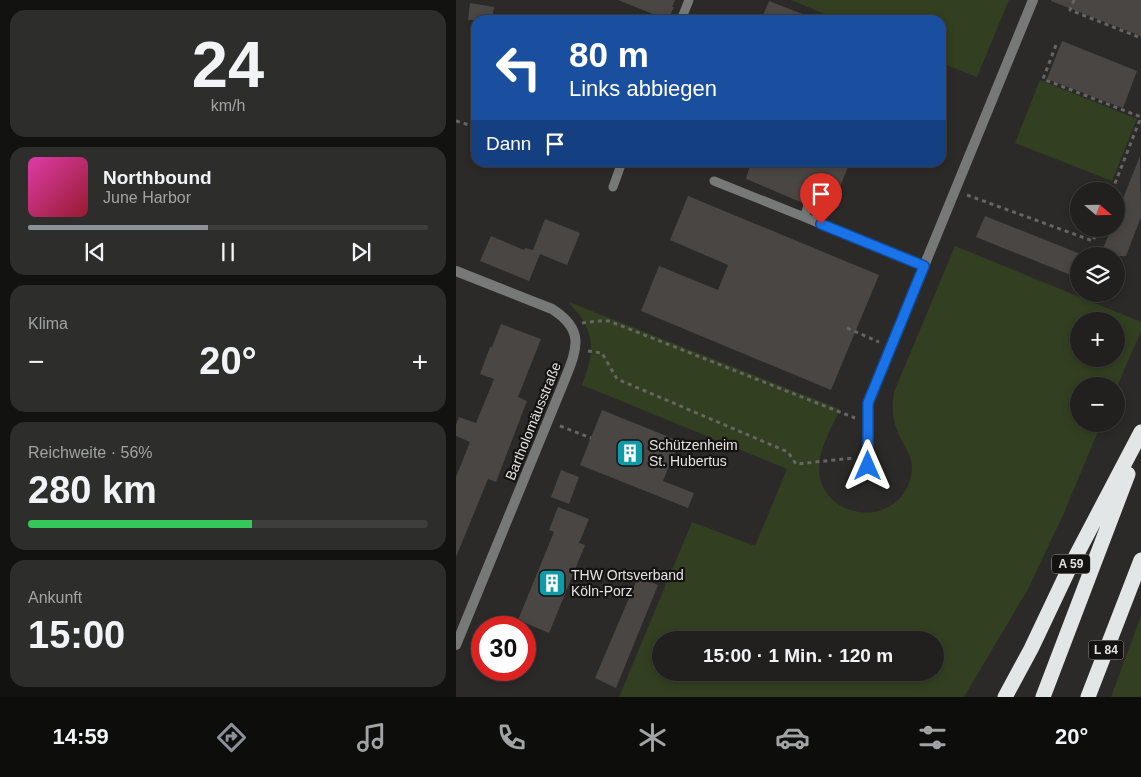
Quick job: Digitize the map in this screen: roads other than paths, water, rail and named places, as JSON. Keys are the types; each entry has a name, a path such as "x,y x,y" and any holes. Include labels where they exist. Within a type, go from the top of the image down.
{"highway":[{"name":"A 59","path":"1005,697 1141,432"},
{"path":"1043,697 1141,440"},
{"name":"L 84","path":"1088,697 1141,560"}],"street":[{"path":"868,461 868,403 954,190 1034,0"},
{"name":"Bartholomäusstraße","path":"456,271 552,309 564,317 572,327 576,348 456,646"}],"lane":[{"path":"683,15 689,0"},
{"path":"613,187 620,167"},
{"path":"714,181 924,266"},
{"path":"804,218 808,206"}],"place":[{"name":"Schützenheim St. Hubertus","path":"630,453"},
{"name":"THW Ortsverband Köln-Porz","path":"552,583"}]}
